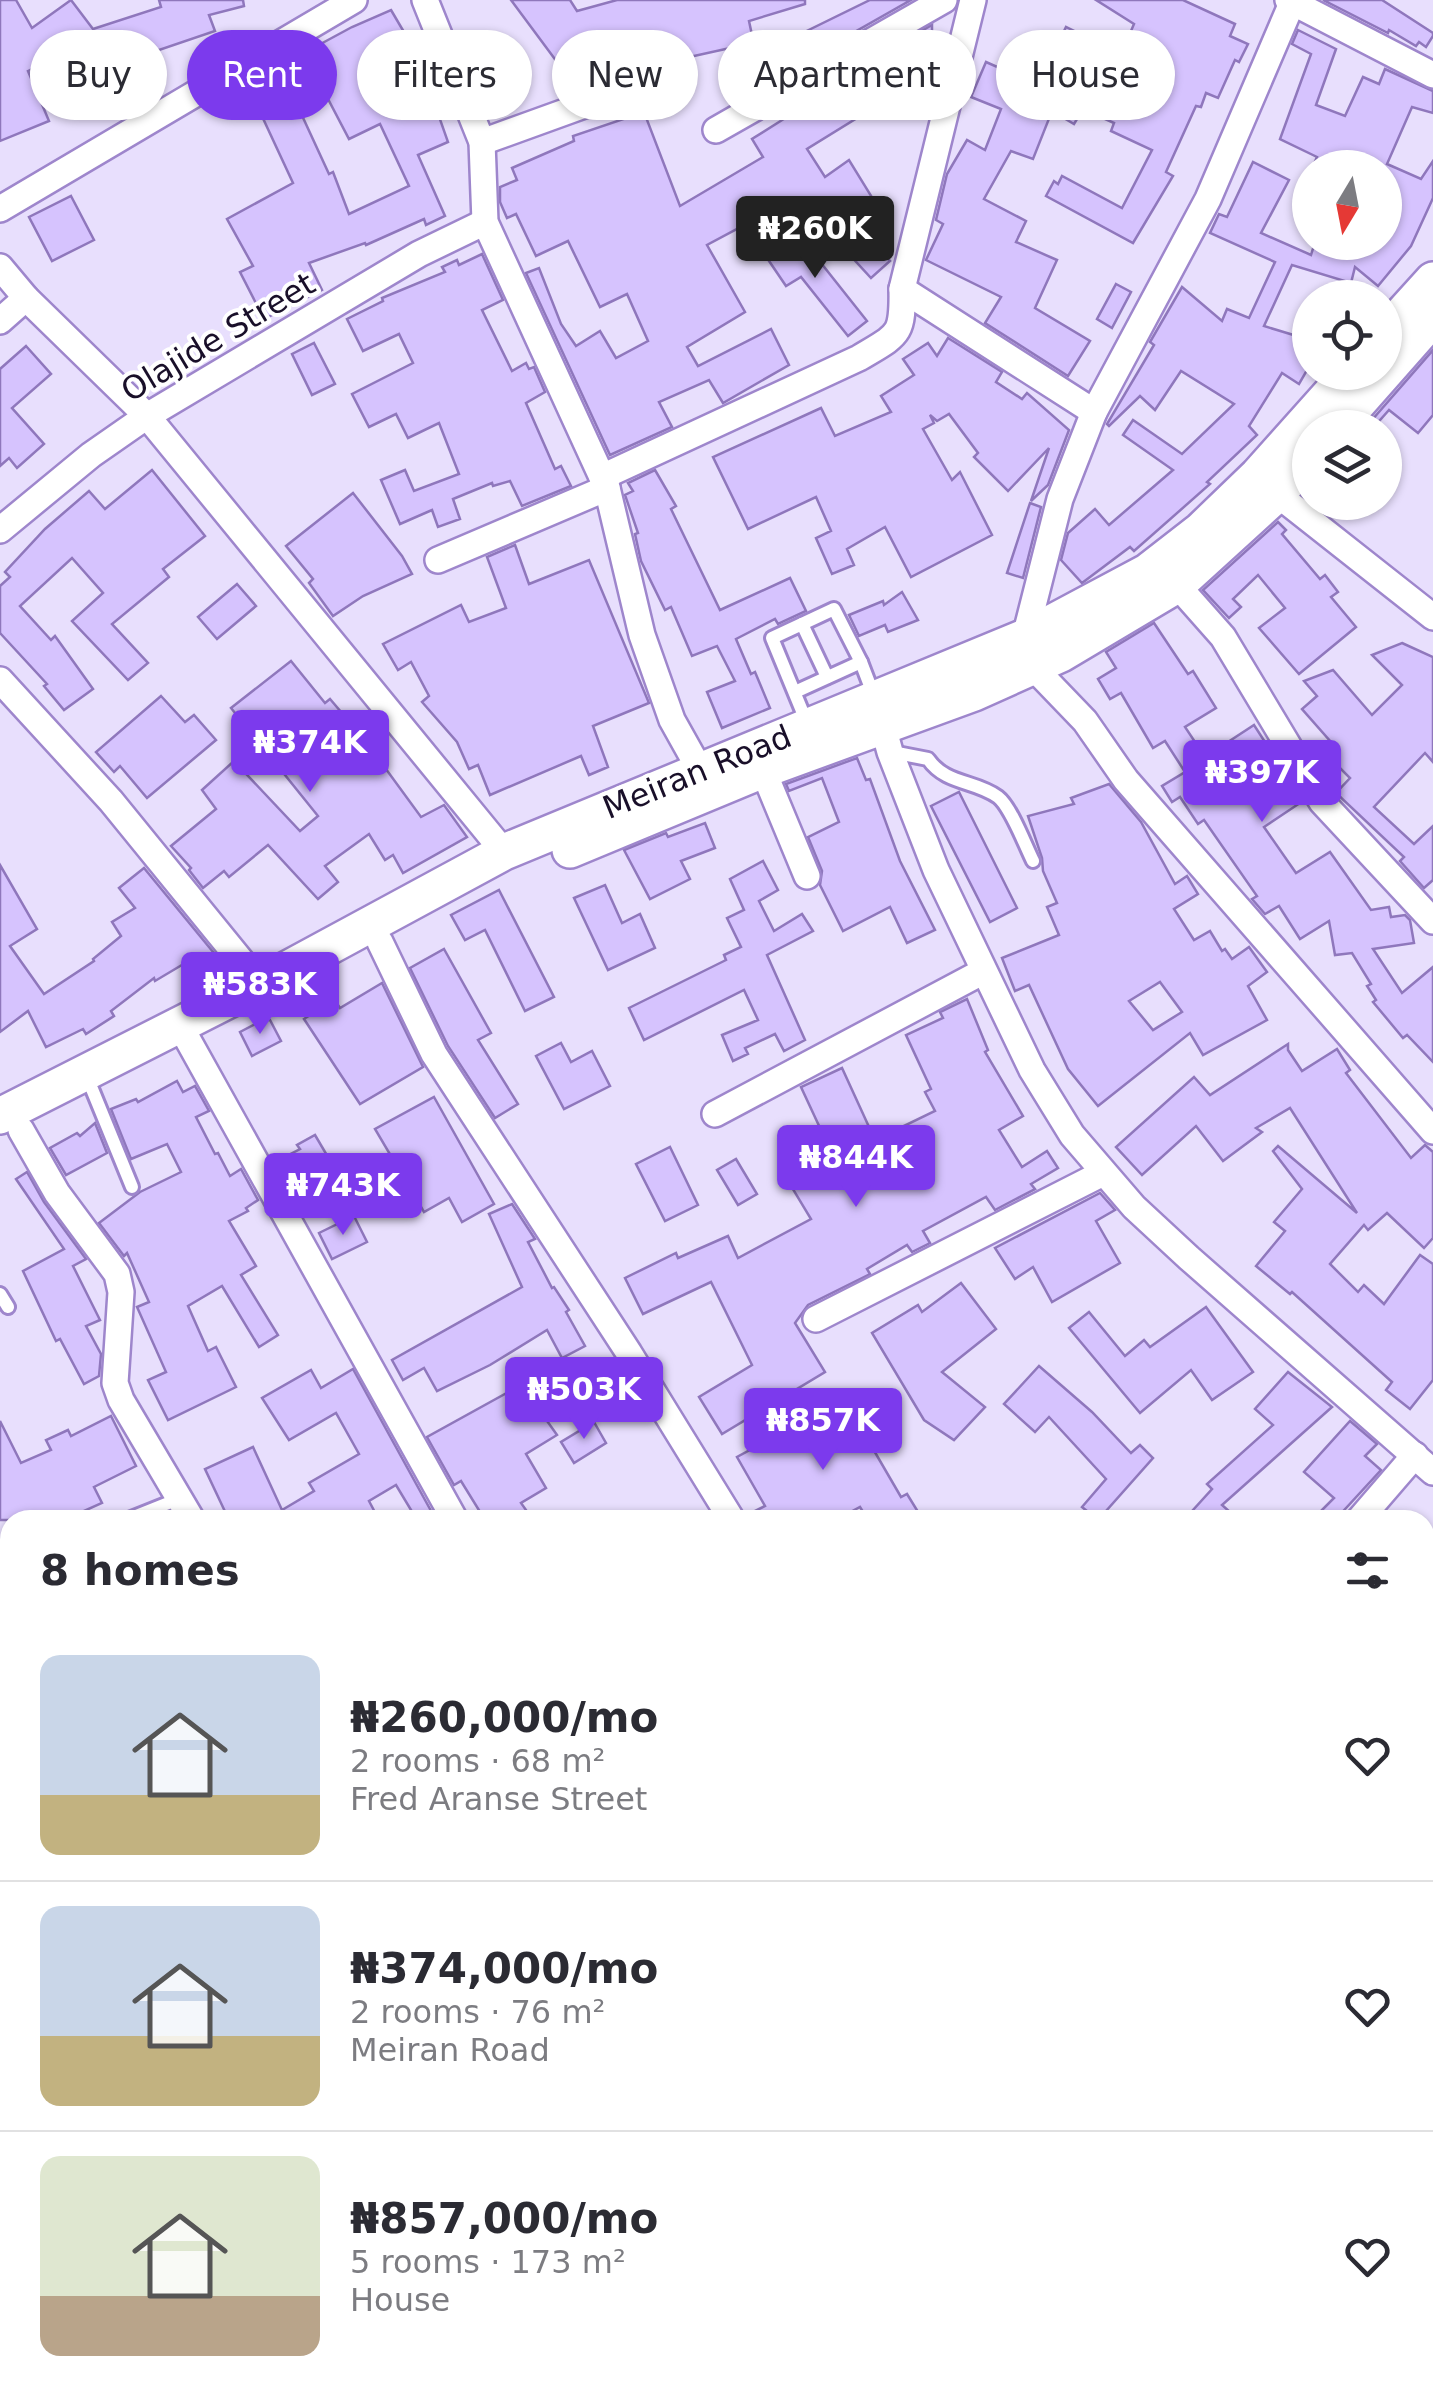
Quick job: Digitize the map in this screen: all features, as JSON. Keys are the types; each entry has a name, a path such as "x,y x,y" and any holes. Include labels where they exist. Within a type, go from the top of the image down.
{"main road":[{"path":"1402,315 1433,280"},
{"path":"1352,410 1433,318"},
{"name":"Meiran Road","path":"1030,653 1201,530 1258,476 1334,390"},
{"name":"Meiran Road","path":"7,1129 92,1090 512,872 883,725 1177,584 1292,478"},
{"name":"Meiran Road","path":"7,1129 160,1032 260,984 504,852 808,727 883,725"}],"street":[{"path":"0,209 354,0"},
{"path":"425,0 482,142 485,222 604,482 642,634 672,720 700,770"},
{"path":"716,130 944,0"},
{"path":"438,560 860,358 890,340 903,322 902,289 973,0"},
{"path":"1433,75 1290,1 1208,198 1094,412 1060,499 1030,653 1085,720 1126,780 1433,1132"},
{"path":"482,142 552,117"},
{"name":"Olajide Street","path":"0,530 91,455 147,416 419,254 485,222"},
{"path":"0,267 26,298 147,416 504,852"},
{"path":"902,289 1094,412"},
{"path":"0,321 26,298"},
{"path":"1278,494 1433,616"},
{"path":"1177,584 1222,638 1322,802 1433,921"},
{"path":"0,680 112,800 260,984"},
{"path":"883,725 936,870 982,972 1051,1105 1103,1174 1188,1258 1424,1464 1371,1510"},
{"path":"763,770 807,876"},
{"path":"380,942 434,1054 629,1352 726,1510"},
{"path":"714,1114 982,972"},
{"path":"188,1040 448,1510"},
{"path":"7,1129 117,1274 121,1292 115,1383 120,1400 186,1509"},
{"path":"816,1320 1103,1174"}],"lane":[{"path":"808,727 772,638 834,610 862,662 883,725 949,779 997,796 1033,862"},
{"path":"802,624 828,677"},
{"path":"794,692 862,662"},
{"path":"92,1090 132,1187"}],"building":[{"path":"0,0 16,0 32,28 71,0 93,29 161,7 159,0 243,0 244,6 209,15 215,30 187,30 187,40 167,47 167,30 30,30 30,120 49,121 0,141"},
{"path":"511,0 570,0 577,11 617,0 805,0 805,4 749,21 751,30 718,30 718,51 698,55 698,30 552,30 552,55"},
{"path":"870,0 911,0 858,30 809,30"},
{"path":"1096,0 1183,0 1235,24 1230,36 1248,44 1239,62 1235,60 1218,98 1206,93 1201,107 1196,106 1166,172 1173,176 1133,243 1046,196 1054,181 1058,184 1062,176 1122,208 1152,150 1111,131 1114,123 1107,120 1175,120 1175,30 1131,30 1134,24"},
{"path":"1323,0 1382,0 1433,36 1426,47 1419,42 1416,46"},
{"path":"391,10 403,30 357,30 357,120 440,120 448,142 418,155 445,216 426,225 424,219 366,245 309,263 322,290 264,319 240,272 253,266 227,219 293,183 264,120 304,120 329,174 333,172 349,214 409,186 380,124 349,139 337,116 337,35"},
{"path":"1298,30 1336,49 1316,105 1345,116 1363,77 1379,84 1385,69 1433,91 1433,113 1412,107 1393,150 1303,150 1280,139 1311,54 1292,44"},
{"path":"986,62 996,66 996,107 976,99 976,85"},
{"path":"620,120 647,120 680,206 763,157 752,139 782,120 854,120 807,149 825,177 849,160 889,225 868,238 890,261 871,278 812,214 804,220 791,200 707,245 745,312 687,347 698,366 771,329 789,365 723,403 709,380 659,402 672,427 610,455 526,273 539,268 561,324 576,346 600,331 616,358 648,341 627,294 600,307 568,241 536,256 516,214 507,218 500,202 500,187 517,180 512,168 574,141 573,136"},
{"path":"997,120 1048,120 1033,159 1011,151 984,199 1026,221 1016,242 1057,260 1035,308 1090,341 1068,376 985,323 1001,297 926,260 943,224 936,220 947,174 967,140 985,150"},
{"path":"1433,161 1433,198 1402,257 1402,171 1421,179"},
{"path":"1253,162 1289,180 1261,233 1292,247 1292,260 1399,260 1383,280 1371,280 1355,267 1352,280 1341,280 1292,265 1264,326 1292,335 1292,379 1282,373 1249,426 1257,435 1207,482 1210,484 1134,551 1130,547 1082,583 1061,560 1068,533 1095,509 1109,525 1173,470 1123,435 1133,420 1182,454 1234,404 1181,371 1155,410 1140,396 1107,424 1154,345 1150,342 1182,287 1222,321 1227,309 1249,318 1275,262 1210,233 1219,214 1227,217"},
{"path":"71,196 94,240 52,261 29,217"},
{"path":"798,234 867,321 848,336 801,277 786,286 765,255"},
{"path":"482,254 503,300 482,310 512,371 526,363 529,369 534,367 545,392 526,403 555,469 561,466 571,486 522,506 510,481 493,486 492,483 453,499 460,519 438,527 432,510 400,524 381,480 405,470 414,491 459,474 439,423 408,438 396,414 369,427 352,394 413,363 399,334 363,351 347,319 383,301 382,298 445,272 442,267 457,260 459,265"},
{"path":"1116,284 1131,292 1112,328 1097,319"},
{"path":"948,338 1002,372 996,382 1022,399 1027,393 1069,430 1048,485 1031,501 1049,448 1008,491 974,457 978,453 949,414 937,421 930,415 934,423 923,429 952,480 960,472 992,535 911,577 885,527 847,549 854,565 832,574 816,538 831,531 816,497 748,529 713,457 821,408 835,436 891,412 881,396 914,375 903,359 928,343 937,356"},
{"path":"314,343 335,384 312,395 292,354"},
{"path":"26,346 51,374 12,408 44,444 17,468 9,458 0,466 0,369"},
{"path":"1433,350 1433,415 1418,433 1402,420 1402,410 1381,410"},
{"path":"152,470 205,536 163,569 169,577 112,624 148,663 128,680 72,621 103,593 72,558 20,606 51,640 55,636 93,689 64,710 44,686 47,684 0,633 0,586 10,577 5,572 45,529 89,491 105,509"},
{"path":"655,470 676,506 671,509 720,610 790,578 806,611 778,624 775,619 736,639 770,708 722,728 707,692 735,681 717,646 692,656 671,607 665,610 641,561 635,534 638,533 625,495 633,491 628,483"},
{"path":"353,493 412,574 363,596 333,616 309,583 313,579 286,546"},
{"path":"1030,503 1041,507 1023,578 1007,573"},
{"path":"1278,522 1286,530 1282,534 1320,579 1325,575 1338,592 1331,597 1356,627 1299,674 1259,628 1285,608 1258,575 1233,599 1241,607 1229,618 1203,590"},
{"path":"515,545 529,584 589,560 649,703 593,726 608,767 589,775 581,756 490,795 478,765 469,769 457,742 422,702 429,696 411,662 398,670 383,644 461,605 469,622 506,608 487,557"},
{"path":"237,584 256,606 217,639 198,617"},
{"path":"902,592 918,620 888,632 885,625 859,636 849,615 883,601 884,605"},
{"path":"1154,623 1188,674 1193,671 1216,708 1185,727 1205,757 1254,725 1303,801 1264,827 1296,873 1330,852 1371,910 1389,907 1391,917 1405,915 1410,920 1414,943 1373,949 1402,993 1433,967 1433,1062 1407,1035 1403,1038 1373,1002 1376,1000 1367,986 1371,984 1352,953 1335,955 1329,921 1300,939 1279,906 1265,914 1252,899 1257,896 1204,820 1198,824 1180,797 1172,802 1162,786 1185,772 1165,741 1153,748 1121,693 1110,699 1098,679 1116,668 1106,652"},
{"path":"1402,643 1433,657 1433,762 1425,753 1374,807 1414,844 1433,826 1433,880 1424,888 1400,861 1404,857 1336,793 1350,778 1330,758 1338,750 1302,709 1317,696 1304,681 1333,670 1372,715 1402,685 1372,655"},
{"path":"291,661 325,703 330,699 364,739 421,817 444,805 467,837 403,873 393,855 385,860 369,834 325,866 338,882 318,899 268,845 229,877 224,871 203,888 171,846 216,809 202,790 234,761 300,831 318,816 231,708"},
{"path":"161,696 185,722 194,715 216,740 147,798 120,766 114,772 96,752"},
{"path":"857,758 866,780 870,779 900,861 935,930 907,943 890,907 843,931 820,885 822,871 808,837 839,822 822,778 789,791 786,784"},
{"path":"1109,784 1141,822 1175,884 1187,876 1198,894 1174,909 1194,940 1210,931 1232,959 1249,947 1267,972 1248,986 1267,1020 1203,1055 1190,1033 1098,1106 1068,1069 1029,985 1015,991 1002,958 1059,935 1047,907 1057,903 1043,871 1028,816 1074,804 1071,798","holes":["1160,982 1182,1012 1153,1030 1129,1001"]},
{"path":"959,792 1017,908 990,922 931,806"},
{"path":"705,823 715,848 681,861 690,879 650,899 624,850"},
{"path":"763,861 778,890 759,901 774,931 802,914 813,931 767,955 805,1040 784,1051 775,1034 745,1048 748,1054 733,1061 722,1035 758,1020 744,990 644,1040 629,1008 726,960 724,955 741,947 727,918 744,910 730,879"},
{"path":"0,865 37,929 10,946 44,994 94,961 121,936 112,922 135,908 119,888 144,868 218,958 198,970 192,959 155,981 154,978 111,1011 114,1016 86,1034 83,1029 46,1047 28,1011 0,1032"},
{"path":"605,885 622,923 640,914 655,948 608,970 574,898"},
{"path":"499,890 554,997 525,1011 485,930 465,940 451,915"},
{"path":"444,949 491,1033 478,1040 518,1104 495,1118 448,1046 410,968"},
{"path":"382,983 423,1067 360,1104 304,1019 334,999 340,1008"},
{"path":"967,999 988,1050 985,1052 1023,1116 999,1130 1022,1167 1047,1151 1058,1168 1031,1184 1035,1189 995,1210 986,1197 923,1231 930,1243 912,1252 907,1245 867,1269 870,1274 808,1305 795,1323 825,1372 722,1434 699,1397 752,1365 711,1282 643,1314 625,1278 676,1253 678,1258 728,1236 738,1258 811,1219 791,1186 834,1158 801,1087 842,1068 875,1140 935,1111 925,1092 931,1089 906,1035 943,1018 940,1012"},
{"path":"270,1020 281,1041 252,1056 240,1032"},
{"path":"561,1043 571,1062 592,1051 610,1086 564,1109 536,1056"},
{"path":"1288,1044 1302,1071 1337,1049 1350,1070 1346,1073 1411,1158 1425,1145 1433,1152 1433,1238 1424,1248 1387,1213 1368,1230 1364,1225 1330,1264 1358,1292 1364,1285 1384,1304 1420,1255 1433,1264 1433,1380 1410,1409 1386,1390 1392,1382 1292,1292 1256,1266 1285,1231 1274,1222 1302,1189 1273,1151 1278,1146 1357,1213 1290,1108 1256,1128 1262,1132 1223,1161 1196,1126 1142,1175 1116,1147 1194,1077 1210,1095"},
{"path":"177,1081 183,1092 195,1086 209,1111 196,1117 215,1154 218,1153 230,1176 241,1169 258,1200 246,1208 248,1211 229,1221 256,1266 241,1275 278,1335 259,1347 222,1286 188,1306 208,1351 216,1347 236,1387 168,1420 148,1380 166,1372 137,1307 149,1302 127,1253 124,1256 99,1223 140,1192 181,1172 167,1144 131,1159 111,1109 136,1099 138,1102"},
{"path":"434,1097 494,1204 462,1222 449,1198 424,1212 375,1129"},
{"path":"95,1123 107,1153 66,1175 50,1148 77,1133 80,1136"},
{"path":"315,1135 338,1174 295,1198 275,1162 300,1149 297,1145"},
{"path":"670,1147 698,1205 665,1221 636,1164"},
{"path":"736,1159 757,1194 738,1205 717,1170"},
{"path":"27,1172 86,1259 73,1266 100,1320 86,1326 101,1354 99,1376 84,1384 60,1339 56,1341 23,1271 64,1249 16,1179"},
{"path":"1100,1193 1115,1210 1096,1221 1120,1263 1052,1302 1033,1267 1015,1279 995,1248"},
{"path":"512,1204 535,1239 528,1242 552,1288 569,1310 566,1312 585,1346 562,1358 547,1330 437,1391 424,1368 403,1380 392,1360 522,1287 489,1214"},
{"path":"354,1216 367,1242 332,1259 319,1233"},
{"path":"961,1283 996,1329 942,1372 985,1407 954,1440 924,1420 872,1333 918,1305 922,1312"},
{"path":"1206,1307 1253,1372 1212,1400 1191,1370 1140,1413 1069,1328 1089,1312 1125,1356 1144,1340 1150,1347"},
{"path":"1039,1366 1131,1453 1140,1445 1153,1458 1107,1510 1086,1510 1082,1507 1106,1479 1049,1417 1035,1432 1004,1404"},
{"path":"353,1369 431,1510 411,1510 396,1485 369,1501 374,1510 282,1510 314,1491 309,1483 359,1454 336,1413 289,1440 262,1398 311,1370 321,1388"},
{"path":"1288,1372 1332,1407 1222,1505 1228,1510 1193,1510 1212,1489 1207,1484 1273,1425 1255,1409"},
{"path":"523,1384 557,1435 526,1454 546,1488 521,1503 526,1510 479,1510 461,1481 454,1485 427,1437"},
{"path":"844,1399 901,1497 907,1494 917,1510 757,1510 765,1506 737,1457"},
{"path":"111,1416 136,1466 94,1487 102,1503 86,1510 0,1510 0,1421 21,1463 51,1450 46,1440 68,1430 71,1436"},
{"path":"1350,1421 1377,1444 1365,1456 1381,1470 1344,1510 1322,1510 1334,1498 1304,1472"},
{"path":"594,1422 606,1443 574,1463 561,1442"},
{"path":"253,1447 282,1510 224,1510 205,1469"}]}
